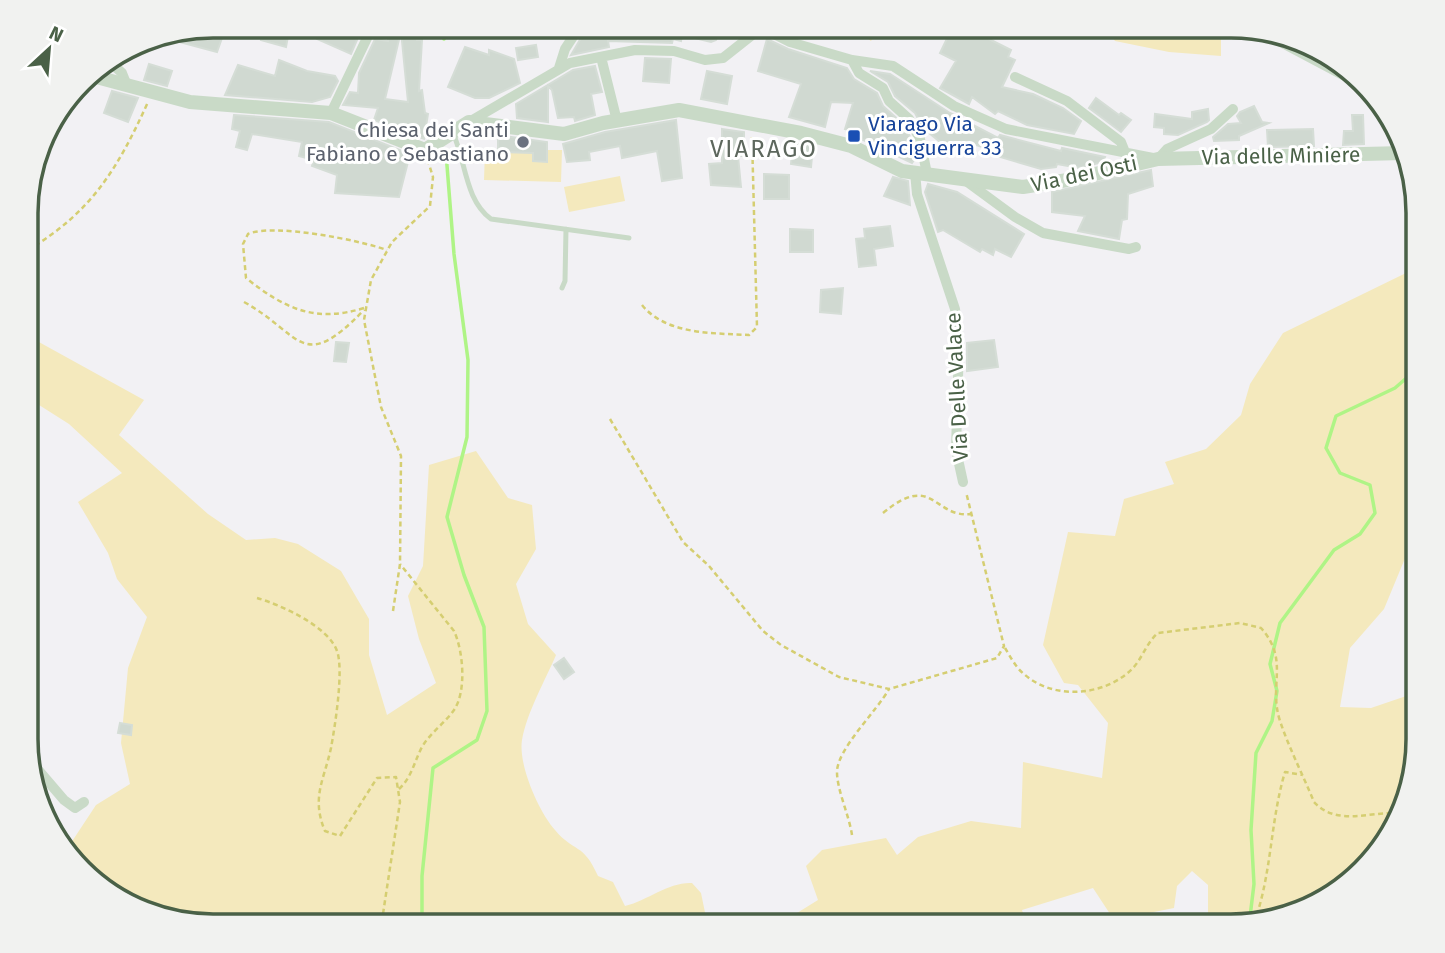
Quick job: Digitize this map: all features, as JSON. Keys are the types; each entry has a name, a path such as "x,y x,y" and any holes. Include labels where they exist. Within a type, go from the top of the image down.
{"street":[{"path":"331,113 367,38"},
{"path":"559,68 565,49 572,38"},
{"path":"103,78 190,102 331,113 425,150 559,68 635,50 674,51 705,60 723,58 746,38"},
{"path":"782,38 852,60 893,66 954,106 1006,129 1158,159 1167,149 1211,129 1233,110"},
{"path":"601,57 617,121"},
{"name":"Via Delle Valace","path":"852,60 859,73 883,88 889,101 909,119 920,139 921,173 917,194 955,309 959,342 956,450 963,482"},
{"path":"116,68 126,83"},
{"path":"1016,77 1067,101 1121,142 1125,152"},
{"name":"Via dei Osti","path":"469,122 564,134 679,110 752,123 851,146 902,171 1023,187 1074,179 1158,159"},
{"name":"Via delle Miniere","path":"1158,159 1395,153"},
{"path":"964,179 1015,217 1043,233 1129,249 1136,247"},
{"path":"42,775 64,800 75,808 84,802"}],"lane":[{"path":"453,133 464,158 468,183 478,210 491,219 629,238"},
{"path":"562,288 565,281 566,229"}],"path":[{"path":"38,244 60,231 101,186 132,136 153,93"},
{"path":"642,306 650,315 670,326 749,335 757,327 752,123"},
{"path":"394,611 400,564 401,456 381,407 364,320 370,280 387,250 430,206 433,177 425,150"},
{"path":"366,308 342,315 315,316 273,297 246,278 243,244 248,233 261,228 334,236 387,250"},
{"path":"244,302 303,345 324,343 366,308"},
{"path":"610,419 683,542 709,566 763,631 781,645 839,677 889,689 997,658 1004,646"},
{"path":"963,482 1004,646 1023,674 1038,684 1067,692 1099,689 1124,676 1158,633 1240,623 1261,628 1277,651 1279,671 1274,695 1280,720 1314,802 1334,817 1389,814"},
{"path":"883,513 899,500 918,494 930,497 960,515 972,514"},
{"path":"398,790 408,781 423,745 456,708 461,668 460,643 454,631 400,564"},
{"path":"257,598 295,612 337,650 339,692 331,748 319,788 317,813 325,831 340,836 377,778 396,777 400,802 382,914"},
{"path":"852,835 849,812 837,769 844,752 889,689"},
{"path":"1258,912 1262,902 1275,805 1285,772 1303,775"}],"shaded area":[{"path":"1113,38 1221,38 1221,56 1169,52 1115,41"},
{"path":"547,150 562,150 561,182 484,180 485,151 533,153 533,161 546,162"},
{"path":"620,176 625,201 569,212 564,187"},
{"path":"1406,273 1406,556 1384,609 1350,648 1340,707 1371,708 1406,696 1406,751 1397,796 1377,837 1363,855 1319,891 1288,905 1243,914 1208,914 1208,885 1192,871 1177,886 1174,908 1144,914 1110,914 1093,888 1022,910 1023,914 794,914 818,900 806,866 822,850 886,838 897,855 918,837 971,821 1021,828 1023,762 1102,778 1108,723 1078,685 1064,683 1043,645 1068,532 1115,536 1124,499 1174,484 1165,462 1206,449 1241,415 1250,384 1283,333"},
{"path":"38,342 144,400 119,435 208,514 246,540 275,538 298,544 341,571 369,619 369,655 387,715 436,683 419,639 408,596 423,566 429,465 476,451 508,498 532,505 536,549 516,584 528,624 556,655 532,708 522,740 526,775 536,800 555,830 588,858 598,876 613,882 625,906 675,885 692,883 701,893 705,914 191,913 157,905 116,885 90,863 72,842 96,805 130,784 121,743 128,668 147,617 117,579 108,553 78,502 122,473 69,424 38,404"}],"building":[{"path":"222,38 217,52 180,42"},
{"path":"261,38 288,38 286,47"},
{"path":"355,38 357,40 351,54 317,39"},
{"path":"388,38 399,38 385,99 408,102 402,38 422,40 419,91 422,90 425,113 428,114 424,139 374,120 378,108 343,105 350,92 358,93 359,73 375,39 388,41"},
{"path":"581,38 682,38 681,41 673,39 672,43 608,41 609,47 571,55"},
{"path":"694,38 717,38 711,42"},
{"path":"947,38 990,38 1011,50 1008,57 1015,60 1002,87 1033,94 1063,108 1081,121 1074,134 1027,125 998,111 995,114 972,97 969,104 940,88 956,61 940,53"},
{"path":"767,39 788,49 847,68 854,79 877,93 883,106 903,124 913,142 916,157 912,163 861,139 862,134 845,129 853,103 831,102 825,127 789,117 801,84 758,71"},
{"path":"536,45 538,57 518,60 516,48"},
{"path":"465,47 489,55 489,50 514,59 520,83 489,98 475,98 448,87"},
{"path":"645,58 671,59 669,83 643,81"},
{"path":"279,60 307,71 335,76 338,81 330,97 312,102 225,95 238,65 275,76"},
{"path":"149,64 172,71 167,86 144,80"},
{"path":"595,66 602,92 591,94 595,115 575,121 574,117 558,118 552,90 548,86 548,122 517,118 516,104 573,70"},
{"path":"707,71 732,76 727,104 701,99"},
{"path":"870,71 890,74 950,113 998,138 1000,135 1061,151 1062,148 1105,157 1103,162 1079,168 1057,164 1056,167 1041,169 990,154 992,150 973,144 968,148 945,146 923,128 915,113 895,96 888,82"},
{"path":"112,91 138,98 128,122 104,113"},
{"path":"1096,98 1119,115 1121,113 1131,120 1121,132 1089,108"},
{"path":"1254,106 1262,122 1269,123 1239,136 1239,140 1214,141 1213,137 1228,124 1241,123 1237,116 1240,112"},
{"path":"1208,109 1207,122 1178,135 1164,134 1164,128 1154,127 1155,114 1192,119 1192,112"},
{"path":"234,115 329,122 410,154 399,197 335,193 337,175 312,166 314,160 299,156 302,142 252,134 247,150 236,147 240,131 232,129"},
{"path":"1352,115 1363,115 1364,144 1343,145 1344,131 1353,131"},
{"path":"676,120 682,178 662,181 657,151 622,158 620,146 589,152 590,160 567,162 563,144 605,132"},
{"path":"722,129 744,132 744,156 738,156 741,187 711,185 709,164 722,163"},
{"path":"1313,129 1314,146 1268,147 1267,130"},
{"name":"Chiesa dei Santi Fabiano e Sebastiano","path":"498,135 547,142 547,162 533,161 533,153 498,152"},
{"path":"793,143 813,146 811,167 791,164"},
{"path":"1151,170 1153,186 1128,194 1127,219 1122,220 1119,239 1078,231 1085,216 1052,212 1052,192"},
{"path":"764,174 789,175 789,199 764,199"},
{"path":"893,177 908,181 910,205 884,196"},
{"path":"928,184 957,192 1024,234 1011,257 995,249 993,255 982,249 980,252 943,230 938,232 925,192"},
{"path":"890,226 893,246 874,249 876,265 859,267 856,239 865,238 864,229"},
{"path":"790,229 813,230 813,252 790,252"},
{"path":"843,288 841,314 820,312 821,290"},
{"path":"994,340 998,367 967,371 967,343"},
{"path":"336,342 349,343 346,362 334,361"},
{"path":"564,658 574,672 564,679 554,665"},
{"path":"120,723 132,725 131,735 118,733"}],"waterway":[{"path":"422,914 422,876 433,768 477,740 487,711 484,627 464,575 447,517 467,437 468,360 454,254 446,153"},
{"path":"1250,913 1254,884 1251,830 1256,753 1272,721 1277,691 1270,664 1280,623 1334,550 1360,534 1375,513 1370,485 1340,473 1326,448 1336,416 1395,388 1406,378"}],"place":[{"name":"Viarago Via Vinciguerra 33","path":"854,136"},
{"name":"Chiesa dei Santi Fabiano e Sebastiano","path":"523,142"}],"district":[{"name":"VIARAGO","path":"764,149"}]}
